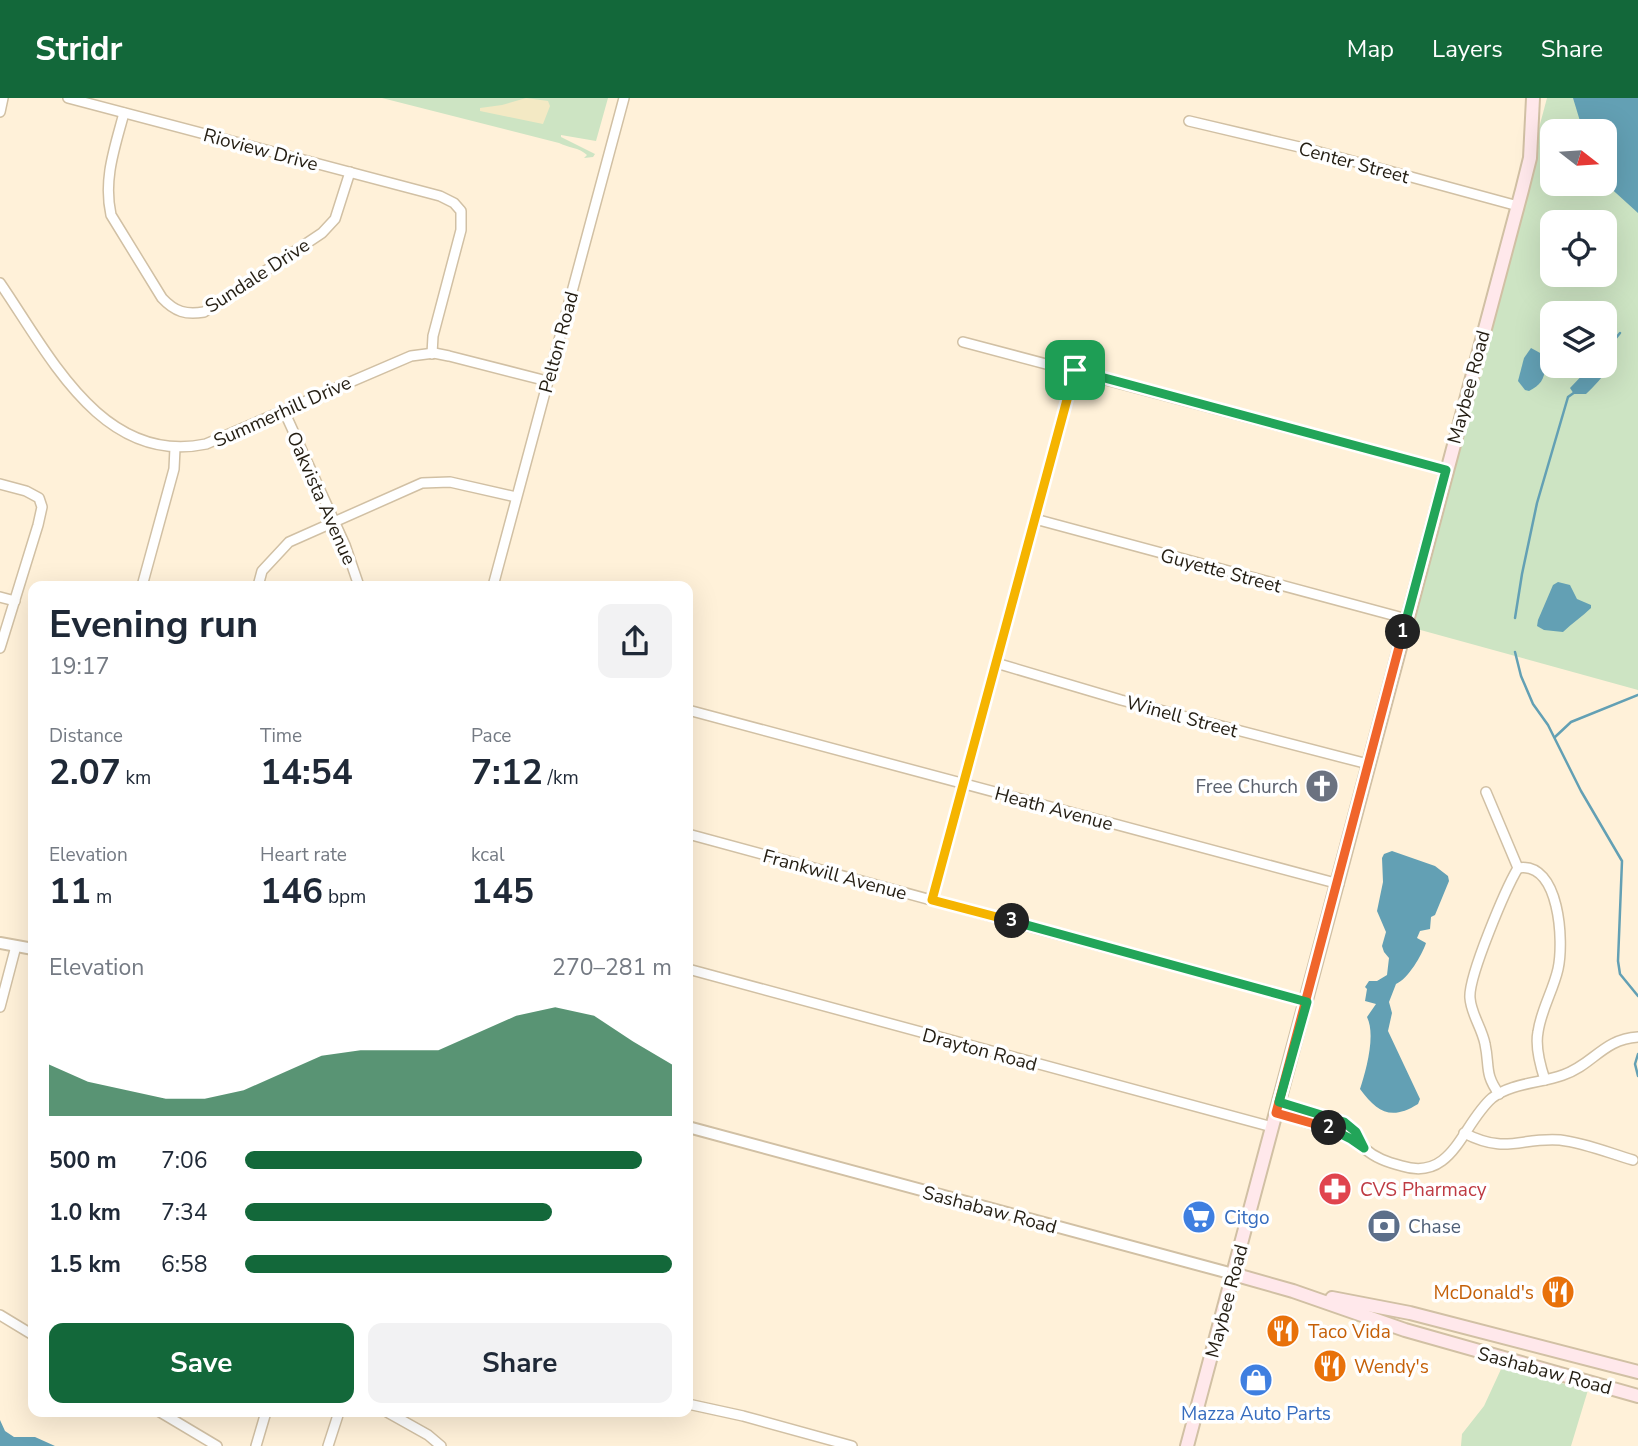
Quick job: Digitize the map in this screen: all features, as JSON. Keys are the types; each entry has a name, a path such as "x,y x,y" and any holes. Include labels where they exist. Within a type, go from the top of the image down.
{"main road":[{"name":"Maybee Road","path":"1187,1446 1518,206 1530,158 1533,98"},
{"name":"Sashabaw Road","path":"1233,1274 1293,1291 1436,1339 1638,1396"},
{"name":"Sashabaw Road","path":"1293,1291 1451,1323 1638,1372"},
{"path":"1436,1339 1432,1331 1434,1327 1451,1323"},
{"path":"1605,1387 1619,1381 1622,1374 1619,1367"}],"street":[{"path":"0,111 4,98"},
{"name":"Rioview Drive","path":"68,98 350,172 454,203 461,211 461,230 433,336 432,354"},
{"name":"Pelton Road","path":"494,581 624,98"},
{"name":"Sundale Drive","path":"124,113 109,169 108,202 111,215 172,310 184,313 204,312 322,233 335,219 350,172"},
{"name":"Center Street","path":"1189,121 1308,149 1518,206"},
{"name":"Summerhill Drive","path":"0,283 72,390 89,407 144,442 175,448 206,444 411,356 432,354 474,361 547,381"},
{"path":"963,342 1446,470"},
{"path":"932,900 1075,370"},
{"name":"Oakvista Avenue","path":"284,411 345,545 357,581"},
{"path":"143,581 173,468 175,448"},
{"path":"259,581 262,571 289,542 404,491 434,481 464,484 516,498"},
{"path":"0,484 26,491 39,498 42,506 0,648"},
{"name":"Guyette Street","path":"1035,519 1407,619"},
{"path":"0,597 15,601"},
{"name":"Winell Street","path":"996,663 1108,696 1368,764"},
{"name":"Heath Avenue","path":"693,711 1339,884"},
{"path":"1486,792 1518,868 1483,948 1470,990 1470,1001 1485,1042 1488,1077 1499,1094"},
{"name":"Frankwill Avenue","path":"693,835 1307,1002"},
{"path":"1518,868 1533,868 1544,876 1550,888 1558,926 1561,951 1558,968 1537,1033 1545,1080"},
{"path":"0,943 28,948"},
{"path":"0,1007 16,946"},
{"name":"Drayton Road","path":"693,970 1272,1127"},
{"path":"1278,1107 1330,1128 1373,1156 1386,1161 1407,1168 1435,1166 1455,1149 1472,1119 1499,1094 1565,1074 1581,1066 1612,1043 1638,1037"},
{"path":"1278,1107 1334,1117 1356,1132 1364,1148"},
{"path":"1330,1128 1334,1117"},
{"name":"Sashabaw Road","path":"693,1128 1233,1274"},
{"path":"1464,1133 1499,1145 1548,1140 1573,1142 1633,1160"},
{"path":"0,1315 28,1332"},
{"path":"693,1405 852,1446"},
{"path":"168,1417 217,1446"},
{"path":"256,1446 265,1417"},
{"path":"328,1446 337,1417"},
{"path":"396,1417 428,1435 441,1446"}],"green space":[{"path":"382,98 608,98 596,141 561,135 595,154 593,157 584,158 587,155 584,152 559,143"},
{"path":"1547,98 1638,98 1638,690 1406,626 1540,124 1540,196 1617,196 1617,119 1541,119"},
{"path":"1502,1367 1588,1390 1571,1446 1461,1446 1462,1434 1484,1406"}],"sand":[{"path":"526,98 548,101 550,106 543,124 480,111 480,108"}],"water":[{"path":"1573,98 1638,98 1638,213 1617,194 1617,119 1579,119"},
{"path":"1531,348 1540,353 1540,378 1543,378 1529,391 1518,381 1524,358"},
{"path":"1580,378 1601,378 1586,394 1574,394 1570,388"},
{"path":"1558,582 1570,585 1577,599 1591,605 1591,608 1563,632 1544,630 1537,626 1553,585"},
{"path":"1392,851 1435,866 1448,876 1449,881 1435,915 1431,917 1430,929 1420,931 1417,938 1426,943 1421,954 1410,972 1396,984 1389,1002 1392,1013 1388,1031 1420,1099 1418,1104 1408,1109 1392,1113 1385,1112 1372,1103 1360,1089 1371,1033 1367,1017 1376,1004 1365,1001 1365,987 1369,981 1377,981 1387,975 1389,958 1382,946 1386,932 1377,911 1383,882 1382,858 1384,854"},
{"path":"0,1420 5,1431 14,1437 35,1437 55,1446 0,1446"}],"waterway":[{"path":"1617,337 1620,333"},
{"path":"1515,618 1537,503 1568,397 1575,392"},
{"path":"1515,652 1521,676 1533,704 1548,725 1581,791 1622,861 1618,961 1620,974 1638,996"},
{"path":"1555,737 1571,722 1638,695"},
{"path":"1638,1054 1635,1064 1638,1076"}],"place":[{"name":"Free Church","path":"1322,786"},
{"name":"CVS Pharmacy","path":"1335,1189"},
{"name":"Citgo","path":"1199,1217"},
{"name":"Chase","path":"1384,1226"},
{"name":"McDonald's","path":"1558,1292"},
{"name":"Taco Vida","path":"1283,1331"},
{"name":"Wendy's","path":"1330,1366"},
{"name":"Mazza Auto Parts","path":"1256,1380"}],"route":[{"path":"1075,370 932,900 1307,1002 1279,1102 1344,1122 1356,1132 1364,1148 1330,1128 1276,1113 1279,1102 1307,1002 1339,884 1446,470 1075,370"}]}
